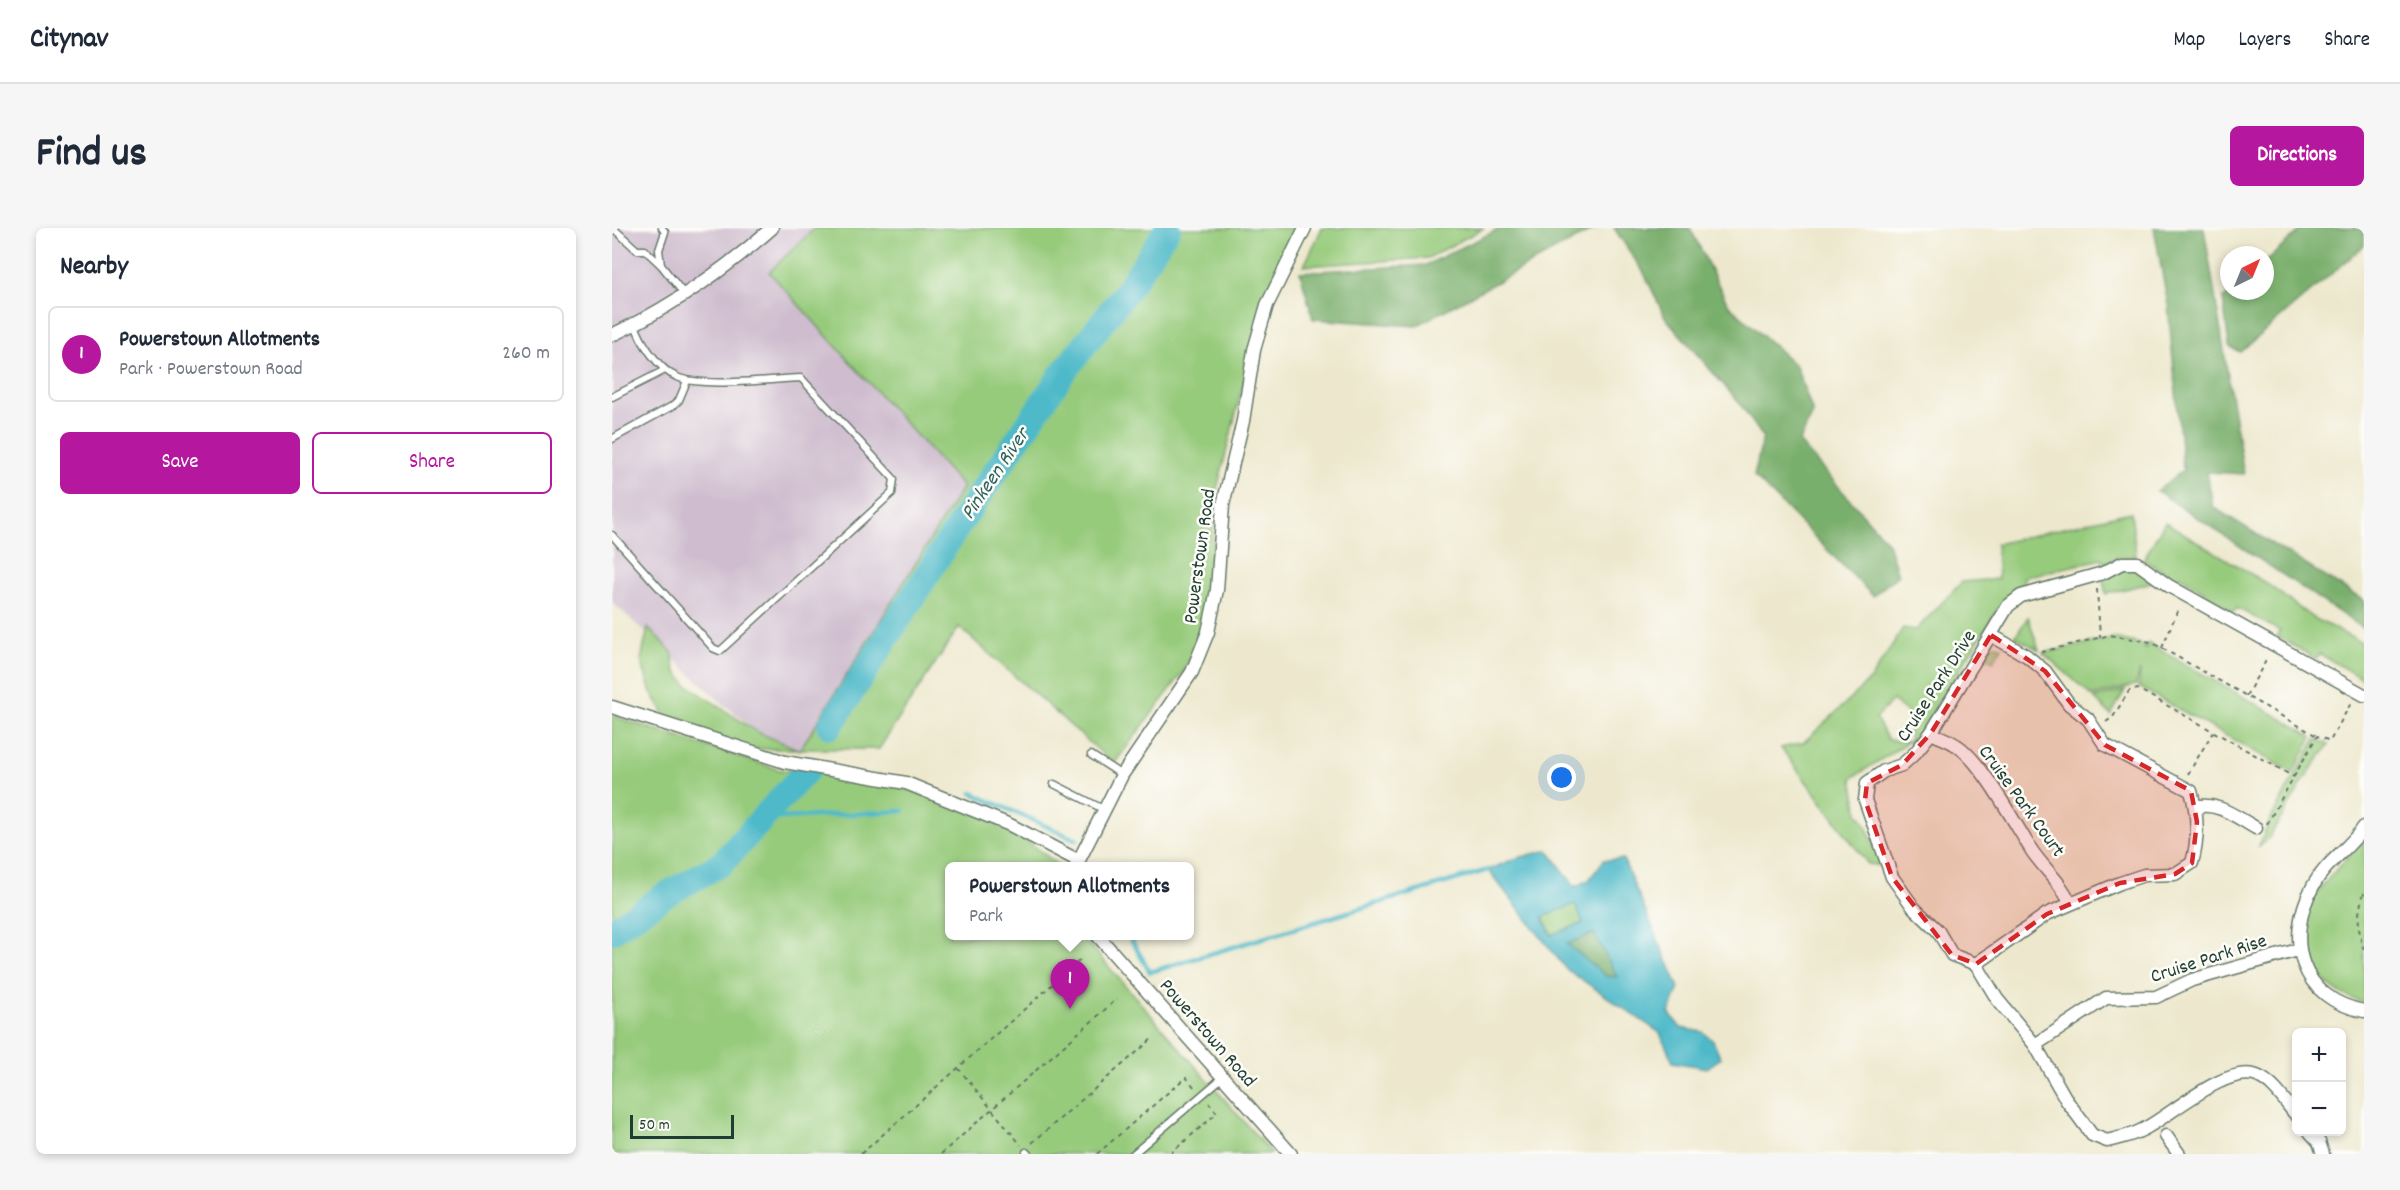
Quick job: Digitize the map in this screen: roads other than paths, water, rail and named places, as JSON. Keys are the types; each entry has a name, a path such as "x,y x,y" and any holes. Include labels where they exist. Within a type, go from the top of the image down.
{"street":[{"path":"612,334 635,324 684,294 772,228"},
{"name":"Powerstown Road","path":"1078,862 1122,775 1192,672 1208,632 1217,590 1223,505 1243,422 1254,350 1268,305 1305,228"},
{"name":"Cruise Park Drive","path":"1976,964 1952,955 1938,931 1914,908 1892,877 1865,800 1867,783 1884,771 1902,765 1931,733 2008,606 2021,596 2094,575 2122,563 2137,563 2186,595 2361,693"},
{"path":"1991,635 2034,661 2069,704 2088,719 2105,745 2158,776 2182,784 2191,791 2196,807 2197,845 2192,863 2175,874 2144,875 2070,903 2047,914 1976,964 1997,999 2035,1045 2067,1101 2092,1135 2107,1141 2142,1130 2214,1085 2240,1075 2257,1076 2264,1080 2292,1111"},
{"path":"612,707 784,762 906,783 1010,825 1074,862"},
{"name":"Cruise Park Court","path":"1931,733 1957,745 1970,758 2012,816 2034,853 2062,886 2070,903"},
{"path":"2196,807 2206,804 2217,807 2256,828"},
{"path":"2364,827 2353,843 2330,864 2313,885 2299,927 2298,950 2310,978 2319,990 2348,1008 2364,1011"},
{"name":"Powerstown Road","path":"1102,940 1291,1154"},
{"name":"Cruise Park Rise","path":"2035,1045 2106,999 2156,997 2192,980 2298,950"},
{"path":"2166,1136 2179,1154"},
{"path":"2314,1136 2324,1154"}],"lane":[{"path":"613,228 637,250 645,250 661,265 684,294"},
{"path":"661,265 659,250 665,232 662,228"},
{"path":"612,535 713,648 720,651 892,493 894,479 801,378 687,381 665,369 639,336 635,324"},
{"path":"612,397 665,369"},
{"path":"612,440 674,405 679,400 687,381"},
{"path":"1091,755 1122,775"},
{"path":"1054,784 1103,809"},
{"path":"1133,1154 1223,1077"}],"water":[{"path":"1548,850 1575,887 1589,880 1604,860 1623,859 1679,988 1669,1013 1681,1028 1703,1032 1713,1041 1721,1058 1707,1068 1673,1062 1660,1033 1566,969 1488,870 1514,859","holes":["1575,904 1583,923 1551,935 1543,917","1594,933 1617,977 1606,976 1567,944"]}],"waterway":[{"name":"Pinkeen River","path":"830,726 953,534 1062,374 1128,289 1168,228"},
{"name":"Pinkeen River","path":"612,931 665,895 721,864 808,769"},
{"path":"972,793 1077,840"},
{"path":"764,819 903,811"},
{"path":"1131,940 1150,972 1488,870"}],"place":[{"name":"Powerstown Allotments","path":"1070,1009"}]}
